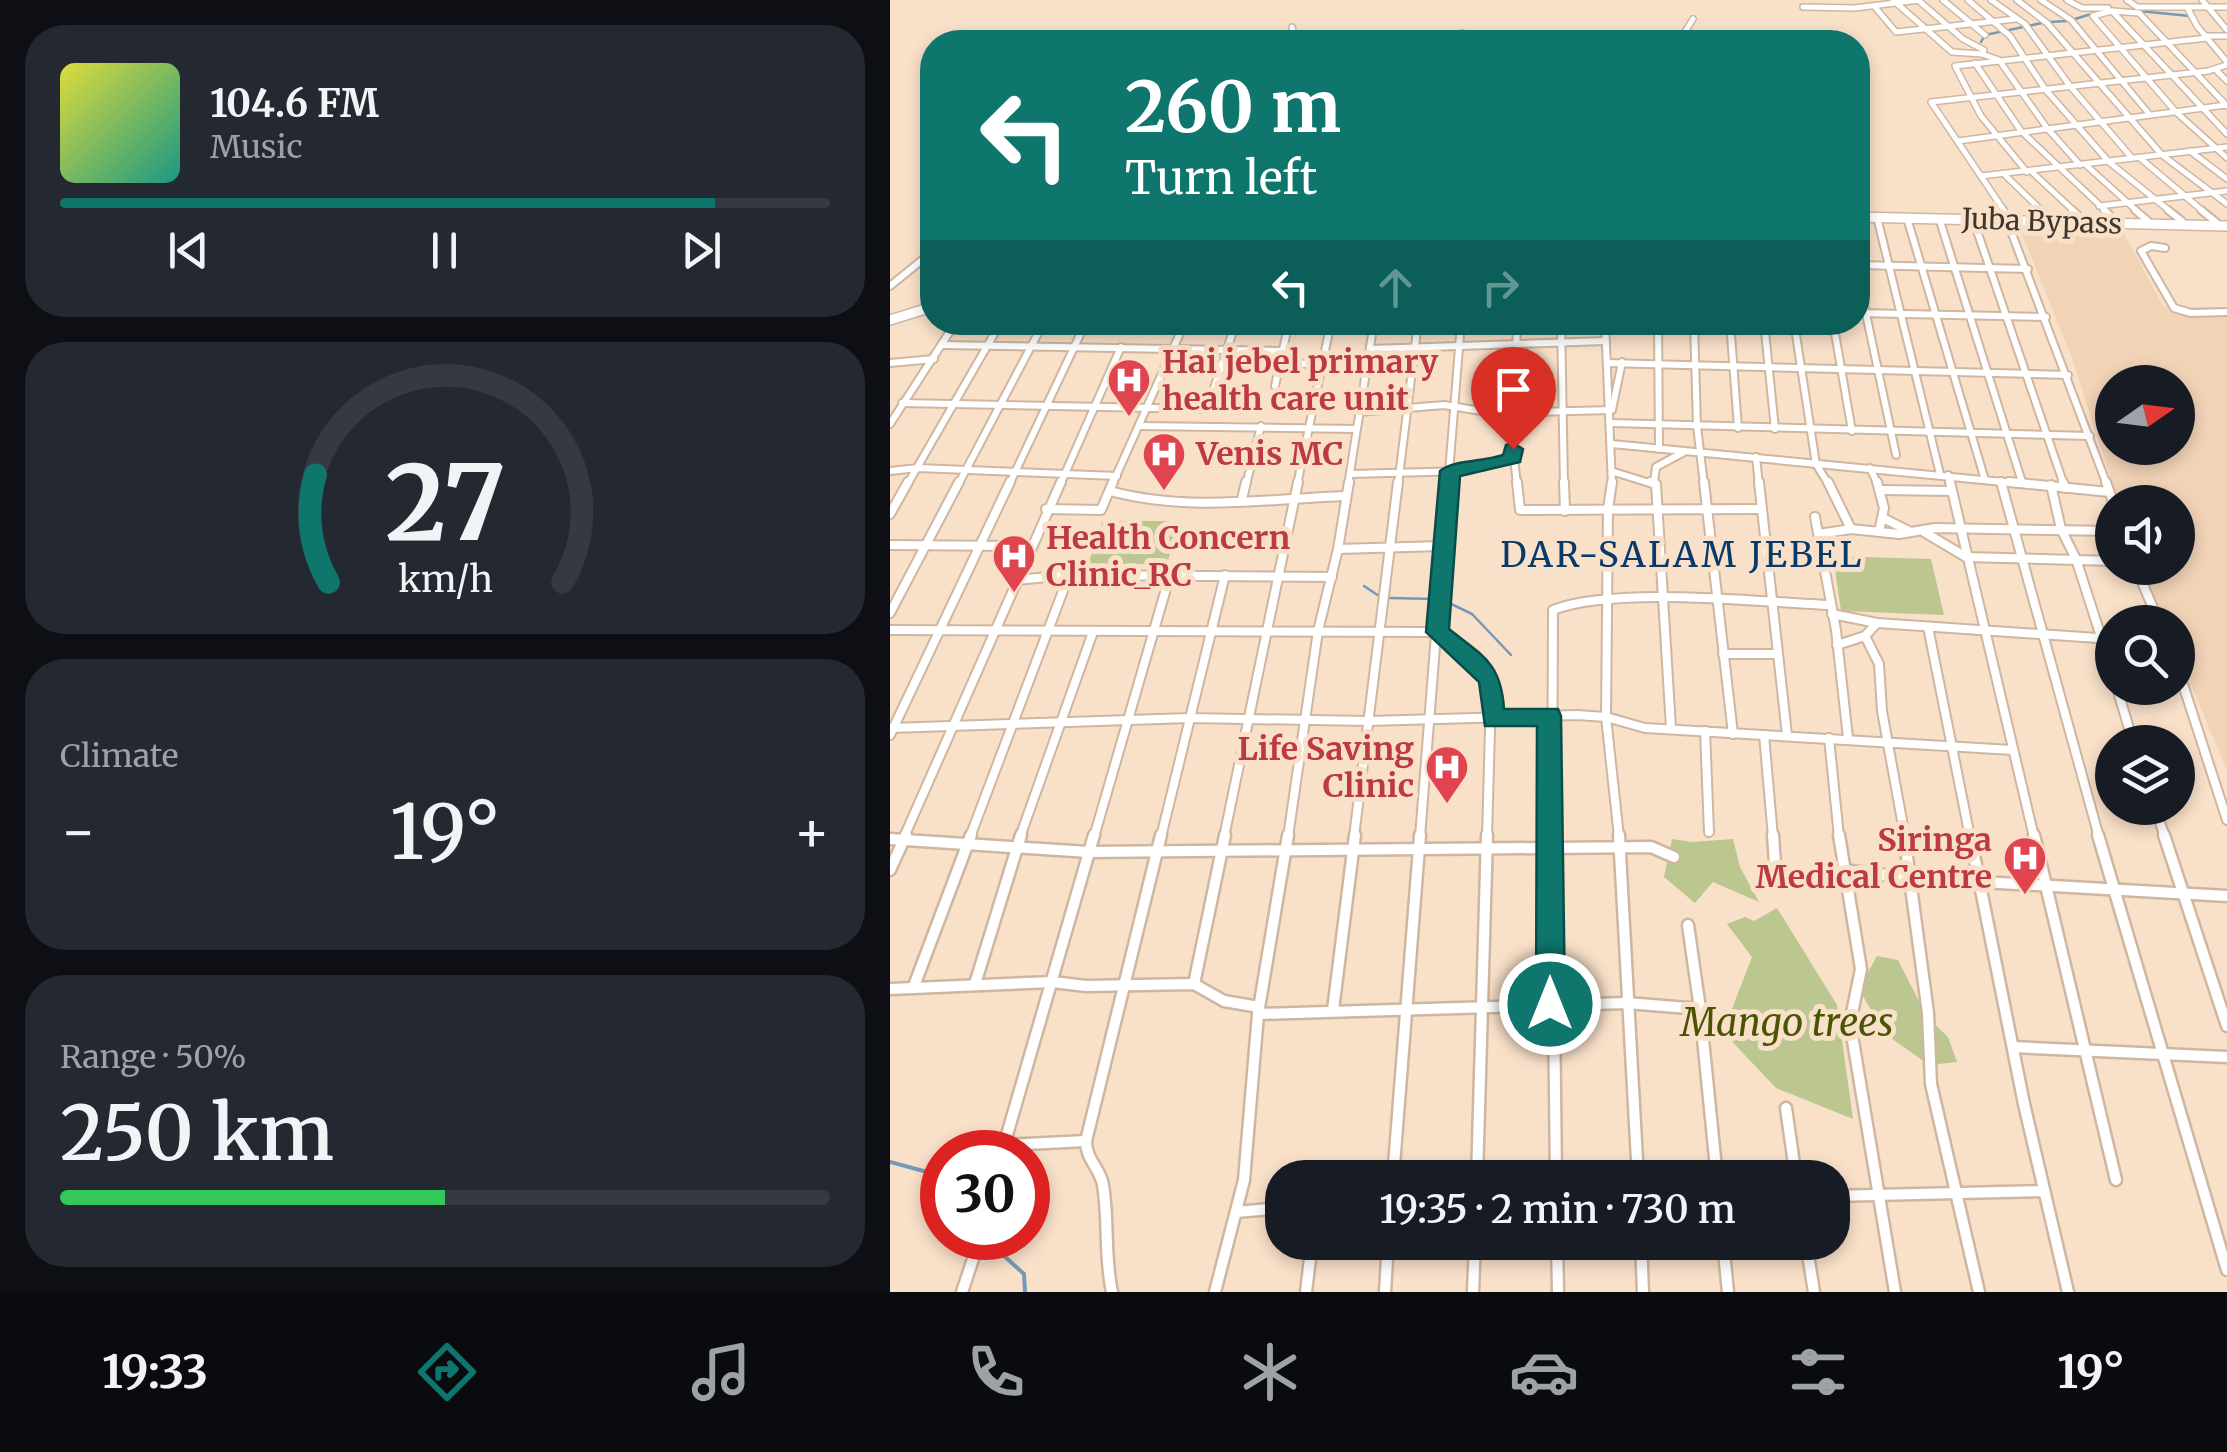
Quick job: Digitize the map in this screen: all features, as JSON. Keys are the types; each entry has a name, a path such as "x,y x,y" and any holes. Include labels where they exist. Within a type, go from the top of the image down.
{"main road":[{"name":"Juba Bypass","path":"1870,216 2227,224"},
{"name":"Juba Bypass","path":"1870,217 2227,224"},
{"path":"890,322 920,313"}],"street":[{"path":"1803,7 1874,6 1919,0 1948,27 1984,50 1982,54"},
{"path":"1943,0 1985,35"},
{"path":"1968,0 2010,36 2045,89 2109,162 2182,221"},
{"path":"1991,0 2033,32 2098,121 2136,158 2216,222"},
{"path":"2017,0 2047,22 2126,118 2162,155 2227,204"},
{"path":"2041,0 2071,20 2150,115"},
{"path":"2068,0 2082,8 2207,7 2227,2"},
{"path":"2127,0 2137,6"},
{"path":"2155,0 2161,8"},
{"path":"2082,219 1994,136 1955,66 2227,33 2202,0"},
{"path":"1895,2 1952,52 1982,54 1998,60 2047,128 2083,165 2148,220"},
{"path":"1874,6 1894,32 2016,19"},
{"path":"2107,485 2009,219 1931,102 2216,70 2227,63 2187,6"},
{"path":"2112,11 2227,134"},
{"path":"2227,106 2140,14 2112,11 2093,16 2176,112 2227,158"},
{"path":"1686,30 1693,19"},
{"path":"1976,63 2022,131 2056,168 2114,219"},
{"path":"2216,70 2227,81"},
{"path":"1958,141 2227,106"},
{"path":"1981,176 2227,147"},
{"path":"2190,151 2227,179"},
{"path":"2006,175 2050,218"},
{"path":"2099,206 2227,190"},
{"path":"1877,217 1932,434 1951,491 2116,1180"},
{"path":"1907,218 1985,480"},
{"path":"1939,218 2022,482"},
{"path":"1973,219 2065,488"},
{"path":"2165,248 2152,246 2141,251 2174,308 2191,313 2227,312"},
{"path":"890,286 920,262"},
{"path":"1870,265 2028,269"},
{"path":"1870,314 2046,317"},
{"path":"1870,330 1896,455"},
{"path":"890,424 948,335"},
{"path":"890,514 994,335"},
{"path":"890,613 1038,335"},
{"path":"1080,335 891,730 1190,718 1369,721 1550,716 1606,717 1629,726 1733,734 2012,750"},
{"path":"1046,509 1101,510 1180,335"},
{"path":"1208,408 1232,335"},
{"path":"1275,386 1286,335"},
{"path":"1194,984 1329,335"},
{"path":"1215,1292 1236,1212 1250,1133 1259,1011 1318,631 1338,549 1372,335"},
{"path":"1334,1010 1416,335"},
{"path":"1394,1160 1459,335"},
{"path":"1518,335 1513,458 1520,510 1762,509"},
{"path":"1561,335 1564,511"},
{"path":"1605,335 1614,472 1608,509 1606,717 1620,848 1637,1160"},
{"path":"1658,335 1659,449"},
{"path":"1695,335 1697,426 1733,734"},
{"path":"1731,335 1738,428"},
{"path":"1765,335 1775,429"},
{"path":"1796,335 1816,464 1824,471 1827,487 1851,529"},
{"path":"1835,335 1852,431"},
{"path":"1370,348 1605,341"},
{"path":"942,344 1282,351"},
{"path":"890,870 1046,509 1121,347"},
{"path":"890,362 934,359"},
{"path":"1280,362 1366,368"},
{"path":"1358,412 1455,405 1494,413 1609,410 1617,400 1622,362"},
{"path":"1607,363 2068,374"},
{"path":"890,399 910,398"},
{"path":"902,403 1253,410"},
{"path":"1611,423 2090,436"},
{"path":"1140,426 1356,429"},
{"path":"1242,499 1261,426"},
{"path":"1612,444 2095,491"},
{"path":"1670,728 1654,482 1656,468 1684,452"},
{"path":"1756,457 1786,735"},
{"path":"1350,474 1450,471 1489,467 1513,458"},
{"path":"890,471 918,468 1117,476"},
{"path":"1870,468 1882,490 1885,519 1879,532"},
{"path":"1614,472 1654,482"},
{"path":"2001,481 2160,1054 2227,1270"},
{"path":"2051,485 2061,529 2095,606"},
{"path":"1882,490 1951,491"},
{"path":"1110,491 1131,500 1165,504 1344,496"},
{"path":"1815,517 1838,646 1848,738"},
{"path":"1885,519 1911,532"},
{"path":"1819,534 1851,529 2095,530"},
{"path":"1922,530 1966,557 2095,560"},
{"path":"890,546 1030,546"},
{"path":"1338,549 1442,546"},
{"path":"1016,580 1070,575 1332,577"},
{"path":"914,986 1070,575"},
{"path":"1008,1130 1170,575"},
{"path":"1112,1292 1106,1264 1103,1182 1086,1156 1086,1141 1225,575"},
{"path":"1555,1160 1550,1004 1553,610 1567,602 1606,600 1774,603 1831,610 1876,623 2095,638"},
{"path":"1838,646 1847,639 1865,636 1876,623"},
{"path":"1928,627 1978,882 2068,1292"},
{"path":"890,630 1437,632 1480,666 1490,681 1493,720 1477,1160"},
{"path":"975,984 1017,847 1094,632"},
{"path":"1865,636 1879,664 1887,743 1912,878 1932,1084 1980,1292"},
{"path":"1723,654 1778,654"},
{"path":"2190,705 2227,820"},
{"path":"1705,731 1709,832"},
{"path":"1764,735 1774,864"},
{"path":"1829,738 1842,870 1860,970 1850,1023 1895,1292"},
{"path":"2161,825 2227,1026"},
{"path":"890,840 1088,852 1651,847 1674,857"},
{"path":"1842,870 1912,878 2227,896"},
{"path":"1688,925 1715,1160"},
{"path":"890,989 1053,982 1086,986 1194,984 1224,1002 1259,1011 1550,1004 1700,1009"},
{"path":"2013,1047 2227,1058"},
{"path":"1786,1108 1793,1160"},
{"path":"1050,1144 1086,1141"},
{"path":"1850,1196 2044,1191"},
{"path":"1236,1212 1265,1209"},
{"path":"962,1292 973,1260"},
{"path":"1306,1292 1310,1260"},
{"path":"1385,1292 1387,1260"},
{"path":"1473,1292 1474,1260"},
{"path":"1557,1260 1558,1292"},
{"path":"1642,1260 1643,1292"},
{"path":"1725,1260 1728,1292"},
{"path":"1809,1260 1814,1292"}],"shaded area":[{"path":"2019,226 2121,228 2163,306 2227,308 2227,771 2195,694 2195,605 2158,605 2149,585 2195,585 2195,485 2113,485 2106,465 2195,465 2195,365 2095,365 2095,430 2073,361"}],"green space":[{"path":"1103,521 1180,521 1167,564 1088,564"},
{"path":"1833,556 1931,559 1944,615 1841,611"},
{"name":"Mango trees","path":"1672,839 1733,839 1740,867 1759,902 1713,882 1695,903 1664,877"},
{"name":"Mango trees","path":"1777,908 1837,1005 1853,1119 1776,1088 1723,1032 1752,957 1727,924 1745,917 1754,921"},
{"path":"1877,956 1898,960 1927,1017 1948,1037 1957,1062 1929,1065 1884,1033 1859,989"}],"waterway":[{"path":"2139,11 2190,16"},
{"path":"2075,19 2091,14"},
{"path":"2050,22 2067,21"},
{"path":"1981,42 1985,35 2042,23"},
{"path":"1364,586 1382,598"},
{"path":"1389,598 1435,599"},
{"path":"1443,600 1472,614 1511,655"},
{"path":"890,1162 920,1170"},
{"path":"1009,1260 1024,1274 1025,1292"}],"place":[{"name":"Hai jebel primary health care unit","path":"1129,418"},
{"name":"Venis MC","path":"1164,492"},
{"name":"Health Concern Clinic_RC","path":"1014,594"},
{"name":"Life Saving Clinic","path":"1447,805"},
{"name":"Siringa Medical Centre","path":"2025,896"}],"district":[{"name":"DAR-SALAM JEBEL","path":"1682,555"}],"route":[{"path":"1513,449 1513,458 1489,467 1450,471 1437,632 1480,666 1490,681 1493,720 1550,716 1550,1004"}]}
